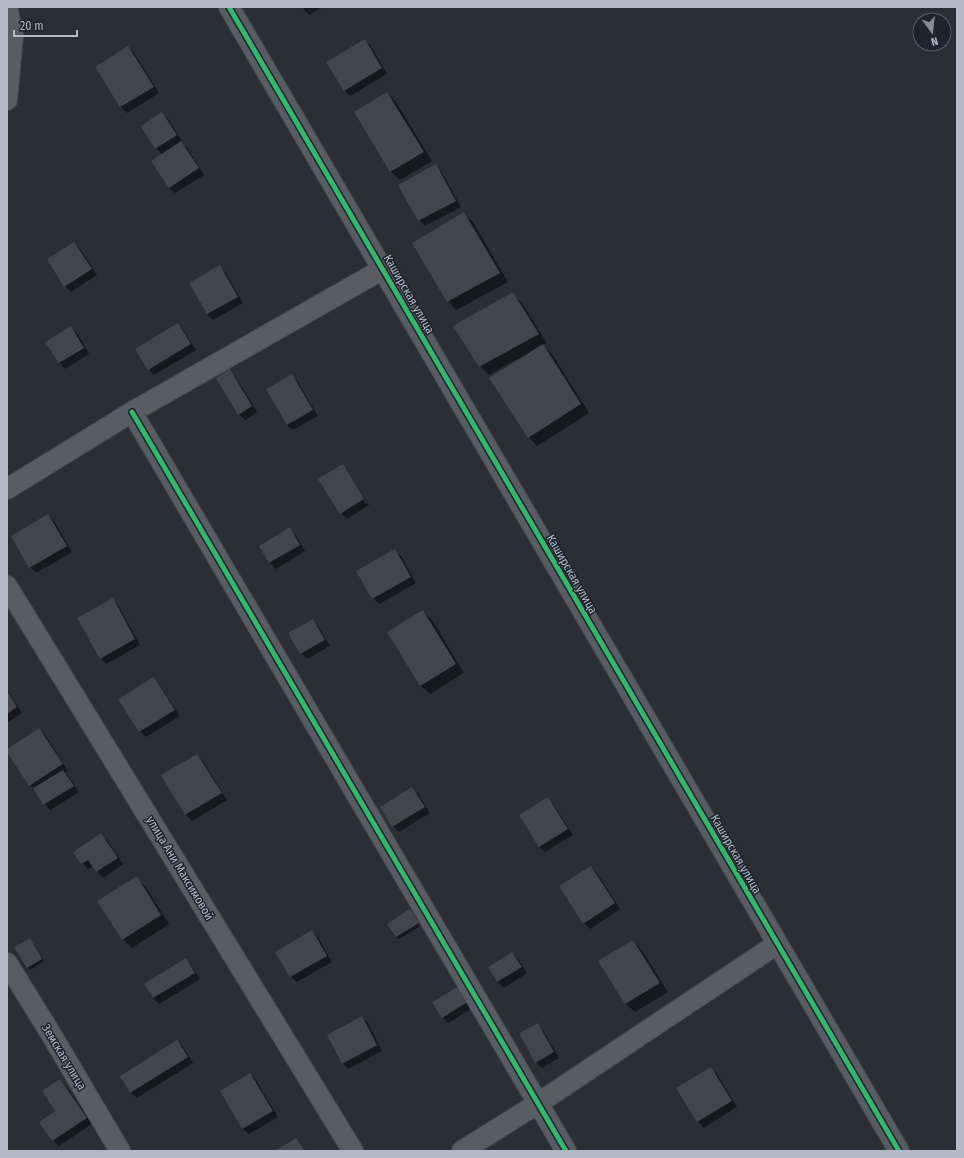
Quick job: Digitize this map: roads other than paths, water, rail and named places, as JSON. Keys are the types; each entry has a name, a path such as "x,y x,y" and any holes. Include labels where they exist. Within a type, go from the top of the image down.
{"street":[{"path":"7,7 13,35 7,100"},
{"name":"Каширская улица","path":"229,7 899,1151"},
{"path":"7,489 132,412 383,269"},
{"path":"132,412 537,1104 566,1151"},
{"name":"улица Ани Максимовой","path":"7,586 353,1151"},
{"path":"462,1151 537,1104 777,944"},
{"name":"Земская улица","path":"7,963 120,1151"}]}
